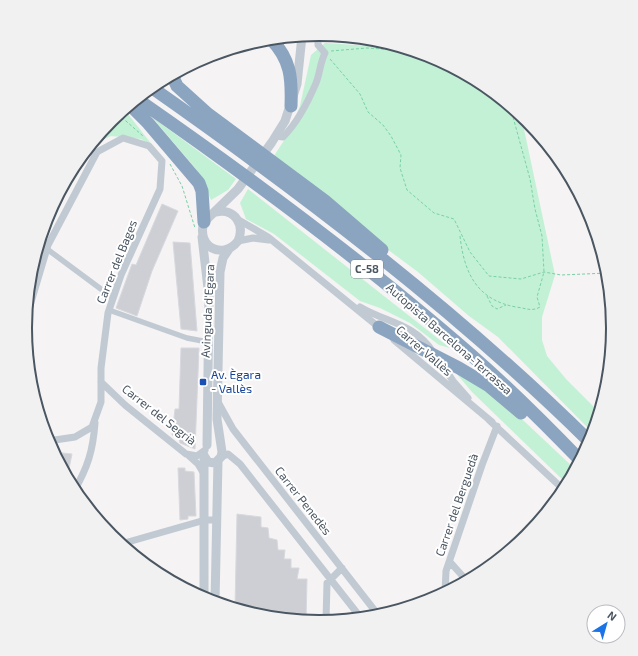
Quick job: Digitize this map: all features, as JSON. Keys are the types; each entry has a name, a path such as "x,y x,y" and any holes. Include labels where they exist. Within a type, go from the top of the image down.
{"highway":[{"path":"275,45 286,61 292,77 291,106"},
{"path":"174,80 177,86 193,101 325,201 389,255 429,296"},
{"name":"Autopista Barcelona-Terrassa","path":"157,91 262,167 429,296 497,355 584,437"},
{"name":"Autopista Barcelona-Terrassa","path":"141,102 227,161 367,268 488,370 576,456"},
{"path":"134,109 148,123 199,183 202,191 201,229"},
{"path":"379,327 459,368 489,386 575,456"}],"street":[{"path":"274,139 283,137 293,127 316,83 319,64 325,53 318,45 318,41"},
{"path":"238,189 232,207 241,229 238,241 229,249 215,250 205,241 201,229 210,215 216,212 238,189 274,139 291,106 297,84 301,42"},
{"path":"34,293 48,247 97,152 123,138 147,142"},
{"name":"Carrer del Bages","path":"55,440 75,437 92,427 101,402 101,368 109,310 121,275 160,189 162,161 147,142"},
{"path":"216,212 226,212 235,217"},
{"name":"Carrer Vallès","path":"235,217 277,244 343,296 494,424"},
{"name":"Avinguda d'Egara","path":"201,229 209,297 204,591"},
{"name":"Carrer Vallès","path":"238,241 248,238 260,238 277,244"},
{"path":"45,244 113,298"},
{"name":"Avinguda d'Egara","path":"215,595 216,520 220,455 217,428 217,397 220,272 223,258 229,249"},
{"name":"Carrer Vallès","path":"343,296 363,309 408,329 421,337 453,381 494,424 559,485"},
{"path":"109,310 187,338 208,342"},
{"name":"Carrer del Segrià","path":"101,382 124,405 188,455 202,469 205,476"},
{"name":"Carrer Penedès","path":"217,397 224,414 233,429 374,609"},
{"name":"Carrer del Bages","path":"78,484 85,471 93,446 95,417"},
{"name":"Carrer del Berguedà","path":"445,585 446,571 482,465 494,424"},
{"path":"220,455 214,441 206,455 211,464 220,455 228,454 240,464 357,613"},
{"name":"Carrer del Segrià","path":"188,455 206,455"},
{"name":"Carrer del Segrià","path":"188,455 206,455"},
{"path":"128,542 205,520 216,520"},
{"path":"450,562 463,576"},
{"path":"326,615 326,587 330,578 342,568"}],"path":[{"path":"325,53 367,48 385,49"},
{"path":"325,53 360,94 368,112 383,125 391,136 401,155 400,168 407,190 434,213 454,219 459,228 462,256 474,281 482,292 487,296 507,305 528,310 540,307 537,297 544,272 542,236 535,209 530,179 521,152 512,116"},
{"path":"123,119 147,142"},
{"path":"169,164 182,186 201,229"},
{"path":"460,234 470,252 489,276 521,279 544,272 561,275 600,273"},
{"path":"487,296 492,306 497,309 507,305"}],"green space":[{"path":"325,43 370,46 411,56 446,71 478,89 494,100 523,127 555,275 542,317 542,340 547,356 566,379 594,407 588,428 498,337 469,316 418,272 270,162 287,136 300,106 311,55"},
{"path":"128,114 153,146 141,139 111,136 102,140"},
{"path":"152,117 236,179 228,190 211,200 196,169"},
{"path":"84,163 64,197 47,237 54,218 70,184"},
{"path":"248,189 450,348 439,345 410,323 380,308 360,301 274,234 246,219 240,203"},
{"path":"450,366 491,390 571,465 563,480 472,392"}],"building":[{"path":"162,204 178,211 152,271 137,316 116,308 132,264 136,265"},
{"path":"173,242 190,243 197,331 181,329"},
{"path":"181,348 199,348 195,449 180,443 179,437 172,435 175,409 179,409"},
{"path":"61,453 72,454 69,469"},
{"path":"178,468 185,468 185,471 194,472 196,516 188,516 188,519 180,520"},
{"path":"237,514 261,517 261,527 268,528 269,538 277,540 278,550 285,550 284,559 291,559 291,568 299,568 297,579 307,579 306,614 282,613 235,602"}],"place":[{"name":"Av. Ègara - Vallès","path":"203,382"}]}
